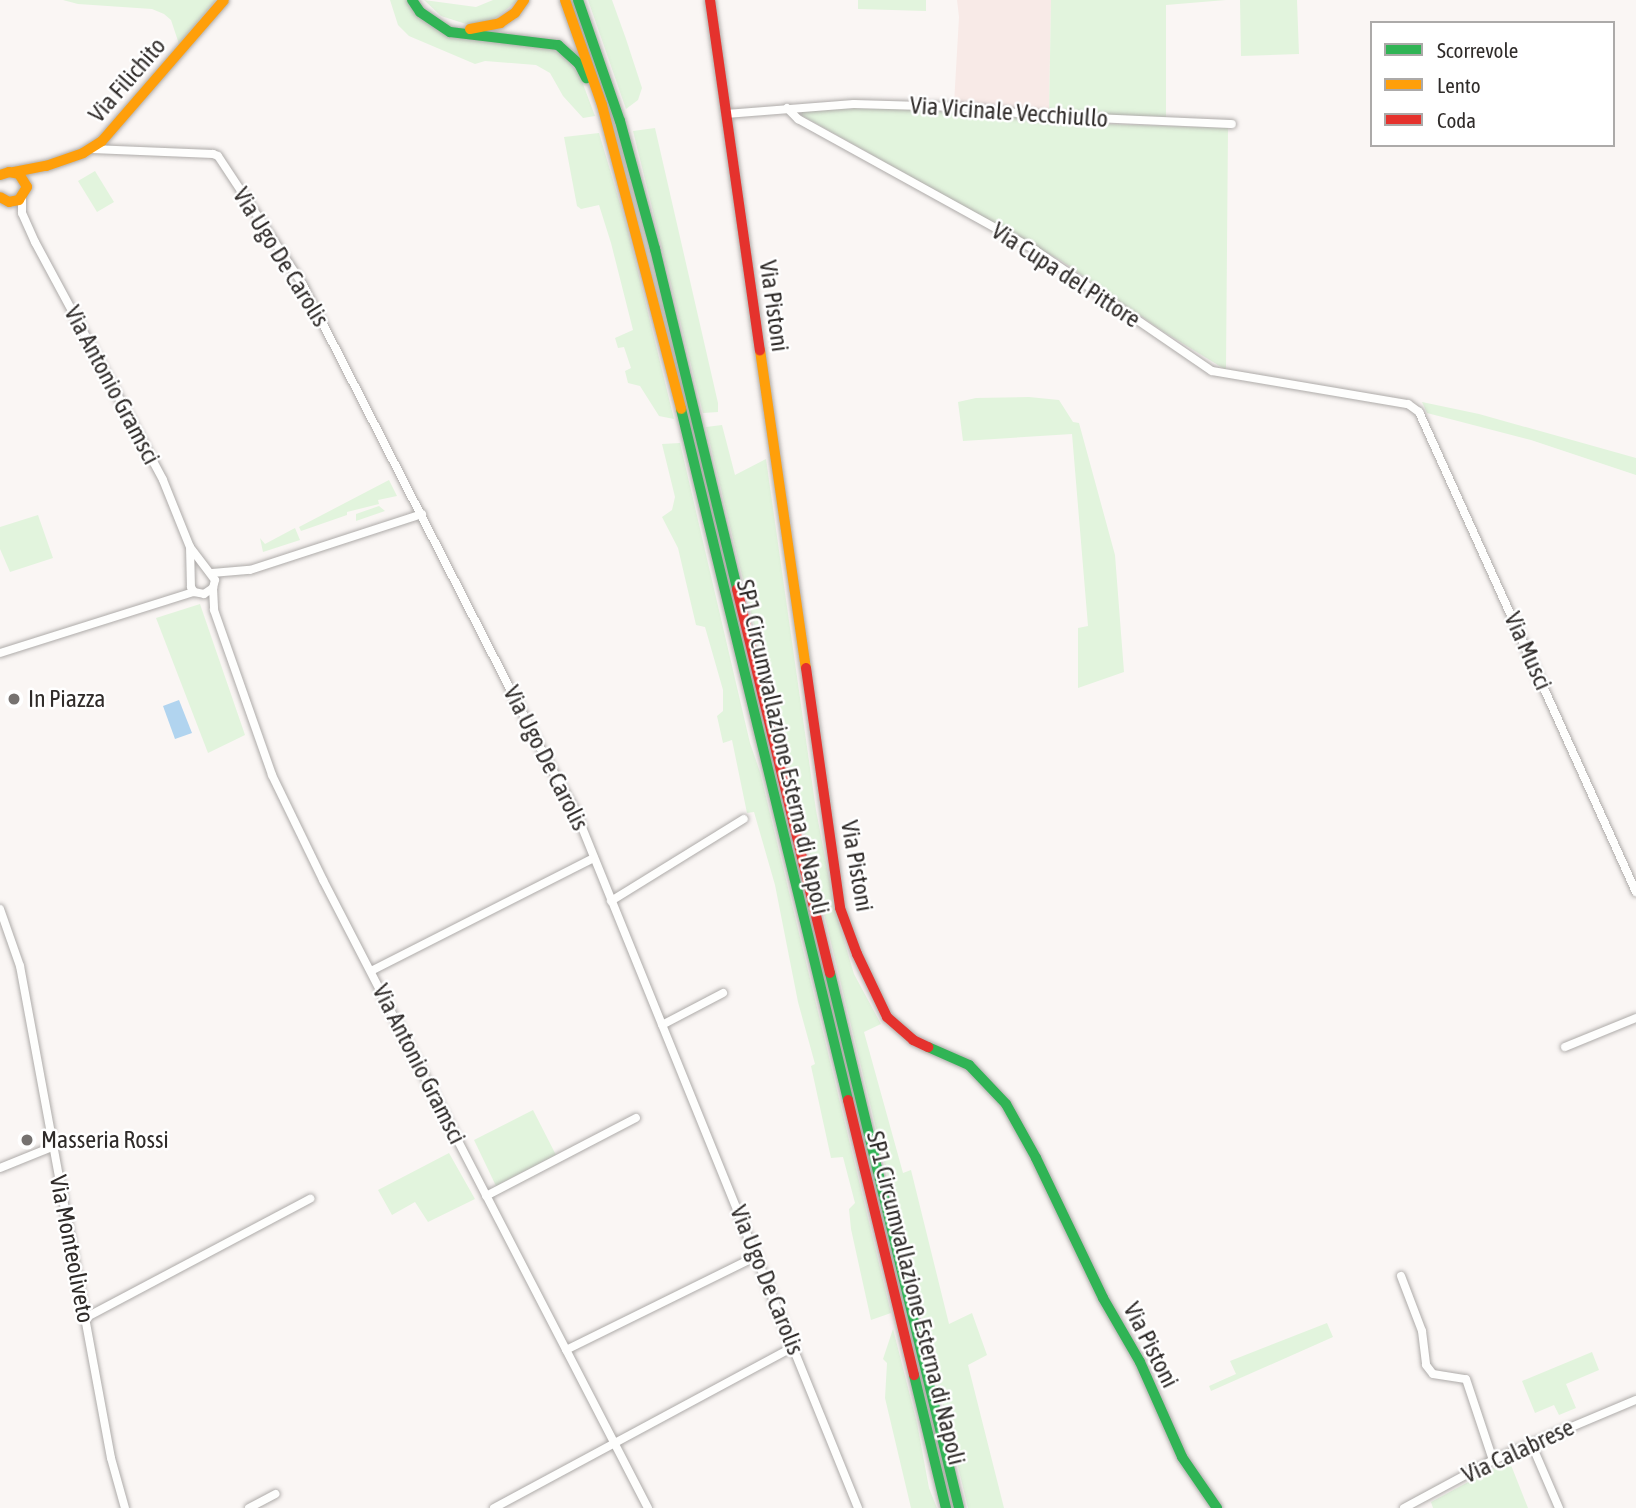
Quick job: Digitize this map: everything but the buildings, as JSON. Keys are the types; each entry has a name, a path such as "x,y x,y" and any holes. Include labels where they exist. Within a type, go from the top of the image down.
{"main road":[{"name":"Via Filichito","path":"4,175 46,166 92,149 224,0"},
{"path":"412,0 427,18 450,32 528,39 558,45 579,64 602,105"},
{"path":"420,0 438,19 467,29 500,23 515,13 524,0"},
{"name":"SP1 Circumvallazione Esterna di Napoli","path":"565,0 602,105 662,330 946,1508"},
{"name":"SP1 Circumvallazione Esterna di Napoli","path":"578,0 620,121 655,250 959,1508"},
{"name":"Via Pistoni","path":"710,0 840,908 852,943 887,1017 913,1040 969,1065 1006,1104 1036,1158 1102,1298 1140,1362 1182,1457 1217,1508"},
{"name":"Via Filichito","path":"22,198 27,187 46,166"},
{"path":"4,175 23,177 27,187"},
{"path":"3,199 14,202 22,198"}],"street":[{"name":"Via Vicinale Vecchiullo","path":"787,108 854,104 957,107 1047,116 1232,124"},
{"path":"726,114 787,108"},
{"name":"Via Cupa del Pittore","path":"787,108 799,119 1034,250 1212,371 1408,404 1419,412"},
{"name":"Via Ugo De Carolis","path":"92,149 213,153 218,156 303,285 575,810 858,1508"},
{"name":"Via Antonio Gramsci","path":"22,198 22,213 27,226 154,461 190,547 194,586 214,610"},
{"name":"Via Antonio Gramsci","path":"3,199 27,226"},
{"name":"Via Musci","path":"1419,412 1636,892"},
{"path":"194,586 199,569 231,573 262,567 422,514"},
{"name":"Via Antonio Gramsci","path":"190,547 210,571 214,586 214,610 272,775 648,1508"},
{"path":"0,653 179,594 194,586 214,586 231,573"},
{"path":"611,901 744,819"},
{"path":"371,971 594,858"},
{"name":"Via Monteoliveto","path":"0,909 20,966 111,1458 125,1508"},
{"path":"662,1025 723,993"},
{"path":"1565,1047 1636,1018"},
{"path":"486,1196 636,1118"},
{"path":"0,1168 52,1147"},
{"path":"85,1318 310,1199"},
{"path":"566,1350 757,1256"},
{"path":"1401,1276 1422,1331 1426,1365 1433,1374 1466,1379 1493,1460"},
{"path":"494,1508 788,1350"},
{"name":"Via Calabrese","path":"1404,1508 1493,1460 1636,1400"},
{"path":"1531,1443 1559,1508"},
{"path":"249,1508 275,1494"}],"shaded area":[{"path":"957,0 1051,0 1049,113 954,104 959,17"}],"green space":[{"path":"63,0 216,0 179,44 171,20 152,9 78,4"},
{"path":"390,0 407,0 423,21 553,50 565,57 580,76 595,116 583,118 563,96 550,73 536,65 485,61 475,64 409,36 398,25"},
{"path":"424,0 476,7 493,0 518,0 492,21 466,24 441,16"},
{"path":"588,0 612,0 626,39 642,88 638,100 626,109"},
{"path":"858,0 926,0 926,11 858,9"},
{"path":"1051,0 1226,0 1166,5 1166,117 1049,113"},
{"path":"1240,0 1297,0 1299,54 1241,56"},
{"path":"833,108 911,109 1076,123 1228,128 1226,370 1164,332 1060,260 801,115 802,112"},
{"path":"655,128 718,412 703,413 633,131"},
{"path":"599,133 627,227 674,419 659,416 640,386 628,383 625,371 631,368 624,347 618,348 615,338 633,330 611,243 599,205 581,209 577,206 564,137"},
{"path":"95,171 114,202 97,212 78,181"},
{"path":"1029,397 1059,400 1073,422 1079,423 1115,555 1124,672 1078,688 1078,628 1088,626 1072,434 963,441 958,402 976,398"},
{"path":"1422,402 1479,414 1636,458 1636,475 1531,440 1427,413"},
{"path":"722,425 735,475 766,459 816,810 835,910 854,974 881,1024 864,1032 903,1173 911,1170 949,1324 972,1313 987,1355 968,1365 1004,1508 968,1508 706,427"},
{"path":"680,443 750,743 760,772 891,1313 871,1320 851,1229 849,1209 855,1203 843,1157 831,1158 811,1066 815,1064 798,1002 775,885 754,812 747,813 732,740 723,743 717,716 723,711 723,690 705,627 696,625 678,548 662,517 672,510 675,497 662,444"},
{"path":"389,480 397,496 378,500 379,504 347,512 347,515 301,531 299,527"},
{"path":"379,506 385,511 356,521 356,514"},
{"path":"38,515 53,558 10,572 0,549 0,527"},
{"path":"295,528 300,540 263,552 260,538 265,544"},
{"path":"200,604 245,735 208,753 156,618"},
{"path":"533,1110 556,1155 496,1186 474,1140"},
{"path":"449,1153 475,1199 428,1222 415,1202 392,1215 378,1190"},
{"path":"1327,1323 1333,1337 1211,1391 1209,1386 1236,1374 1230,1361"},
{"path":"893,1329 917,1423 929,1488 937,1508 911,1508 885,1398 887,1363 883,1359"},
{"path":"1592,1352 1599,1370 1566,1384 1576,1408 1559,1415 1554,1405 1535,1413 1522,1381"},
{"path":"1509,1460 1528,1508 1433,1508 1431,1502"}],"water":[{"path":"179,700 192,733 175,739 163,706"}],"traffic: fast":[{"path":"412,0 420,12 450,32 558,45 579,64 586,78"},
{"path":"578,0 620,121 655,249 737,589"},
{"path":"681,409 848,1100"},
{"path":"830,973 959,1508"},
{"path":"928,1047 969,1065 1006,1104 1036,1158 1103,1298 1140,1362 1182,1457 1217,1508"},
{"path":"914,1375 946,1508"}],"traffic: slow":[{"path":"14,172 46,166 83,153 102,141 224,0"},
{"path":"470,29 500,23 515,13 524,0"},
{"path":"565,0 602,105 681,409"},
{"path":"0,175 9,172 19,174 27,187 19,200 9,202 0,197"},
{"path":"760,350 806,668"}],"traffic: jam":[{"path":"710,0 760,350"},
{"path":"737,589 830,973"},
{"path":"806,668 840,908 857,954 887,1017 913,1040 928,1047"},
{"path":"848,1100 914,1375"}],"place":[{"name":"In Piazza","path":"14,699"},
{"name":"Masseria Rossi","path":"27,1140"}]}
